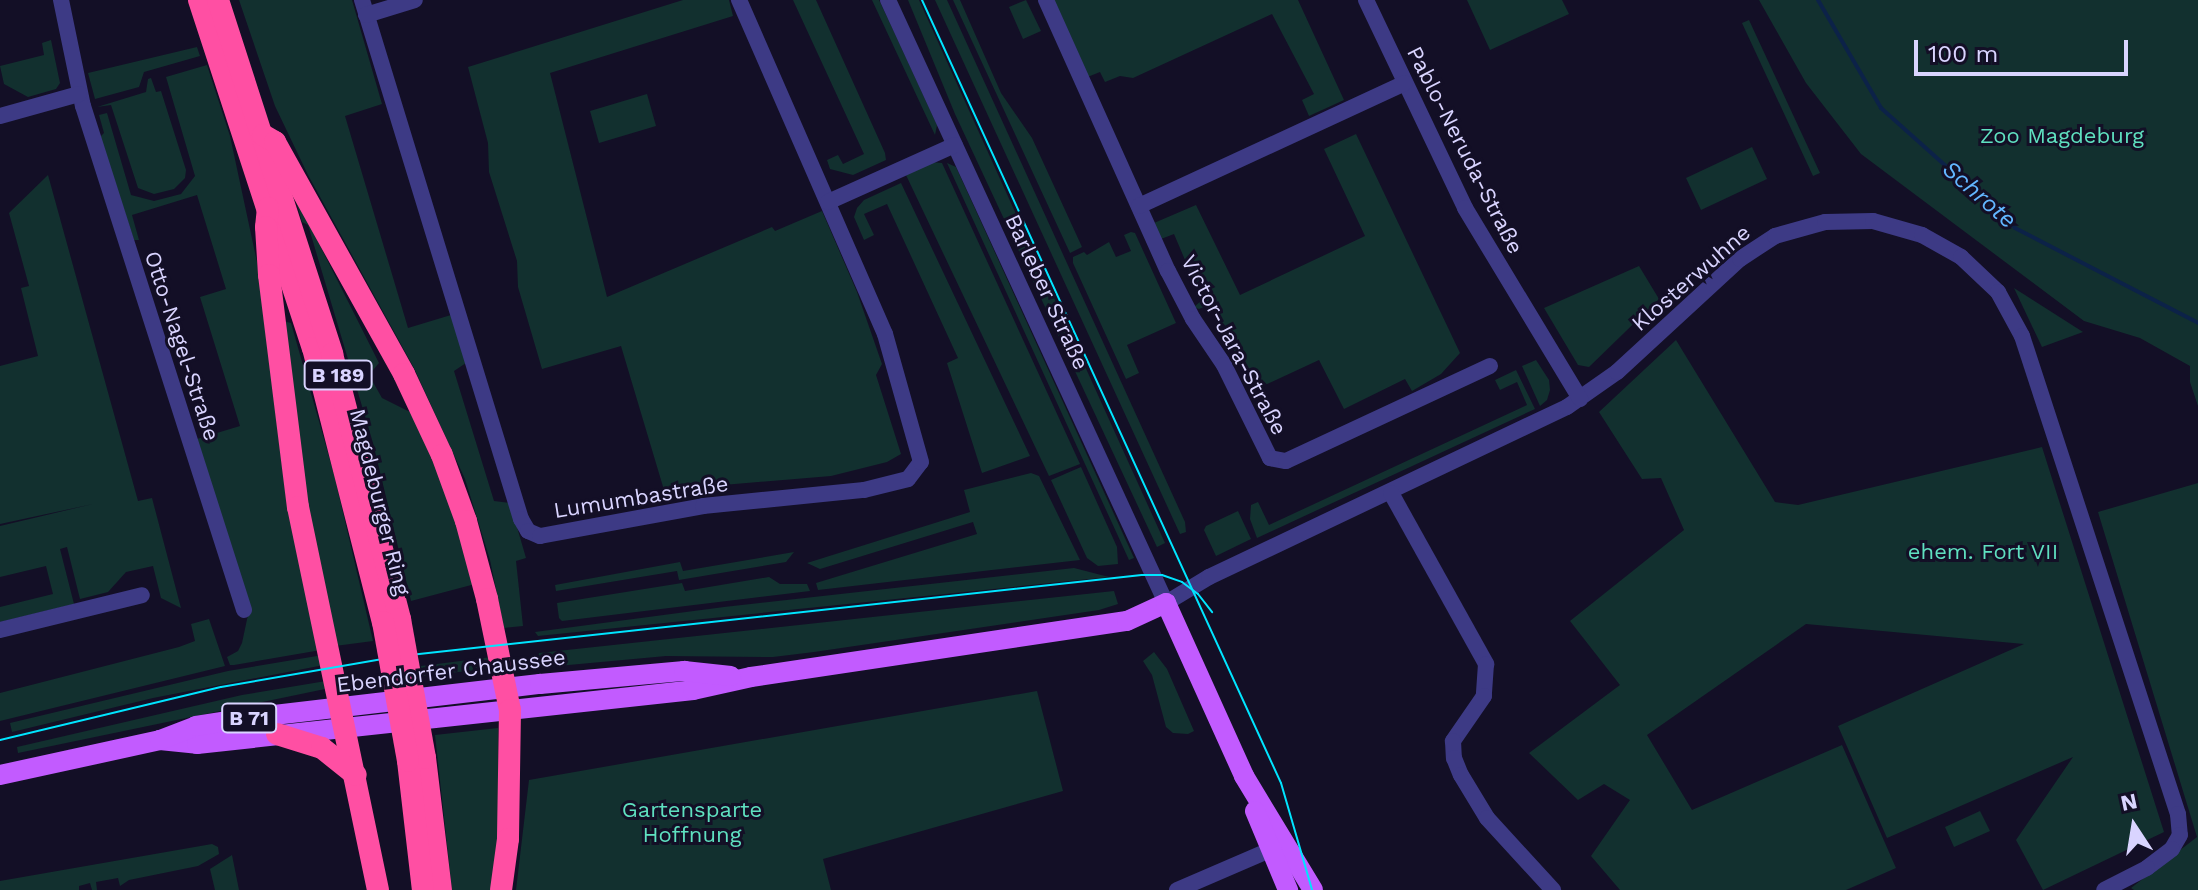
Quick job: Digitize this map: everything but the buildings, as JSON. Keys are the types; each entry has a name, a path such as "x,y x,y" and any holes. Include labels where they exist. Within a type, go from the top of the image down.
{"highway":[{"name":"Magdeburger Ring","path":"199,0 326,393 391,620"},
{"name":"Magdeburger Ring","path":"218,0 346,401 391,620 441,890"},
{"path":"263,135 275,142 347,267 436,442 472,542 508,699 508,839 501,890"},
{"path":"268,208 269,275 298,507 378,890"},
{"name":"B 71","path":"277,734 322,748 356,775"},
{"name":"Magdeburger Ring","path":"416,760 423,890"}],"main road":[{"name":"Ebendorfer Chaussee","path":"0,775 160,740 196,726 343,717 508,699 693,690 751,677 1127,621 1166,603"},
{"path":"1166,603 1244,776 1288,890"},
{"name":"Ebendorfer Chaussee","path":"160,740 197,744 277,734 343,717"},
{"path":"1244,776 1313,890"}],"street":[{"name":"Otto-Nagel-Straße","path":"61,0 79,94 244,610"},
{"path":"364,7 415,0"},
{"name":"Lumumbastraße","path":"364,7 521,519 536,535 703,506 851,493 902,481 917,471 920,450 889,347 739,0"},
{"name":"Barleber Straße","path":"888,0 1166,603"},
{"name":"Victor-Jara-Straße","path":"1046,0 1180,295 1224,365 1266,453 1273,460 1286,461 1490,366"},
{"name":"Pablo-Neruda-Straße","path":"1366,0 1479,235 1580,399"},
{"path":"1139,206 1405,83"},
{"path":"0,116 79,94"},
{"path":"828,202 955,145"},
{"name":"Klosterwuhne","path":"1166,603 1209,577 1529,428 1580,399 1617,372 1740,259 1768,239 1795,229 1838,220 1899,226 1945,246 1977,270 2007,306 2025,344 2179,821 2179,838 2169,852 2104,890"},
{"path":"1391,493 1486,664 1484,696 1453,741 1457,767 1487,818 1553,890"},
{"path":"0,630 142,595"},
{"path":"1177,890 1270,850"}],"green space":[{"path":"239,0 352,0 382,104 345,116 408,328 451,315 466,363 454,371 494,501 510,503 526,558 516,561 523,626 504,628 490,560 465,479 414,368 308,175 275,106"},
{"path":"683,0 729,0 733,16 550,73 607,297 772,227 775,231 822,211 857,292 882,364 876,375 901,454 887,462 831,476 664,490 621,346 542,369 518,287 517,261 489,172 488,143 468,67"},
{"path":"793,0 816,0 886,160 853,175 830,169 827,160 838,155 843,164 864,154"},
{"path":"872,0 879,0 896,36 937,125 935,135"},
{"path":"908,0 919,0 1165,543 1157,547 955,114"},
{"path":"935,0 947,0 1185,522 1186,532 1180,534"},
{"path":"953,0 960,0 1001,93 1032,138 1082,247 1070,253"},
{"path":"1026,0 1041,31 1023,39 1009,7"},
{"path":"1052,0 1298,0 1344,100 1309,116 1302,100 1314,94 1272,14 1133,78 1120,76 1105,82 1100,72 1085,78"},
{"path":"1467,0 1562,0 1569,14 1490,50"},
{"name":"Zoo Magdeburg","path":"1759,0 2198,0 2198,406 2190,382 2190,366 2140,338 2084,321 1861,154 1806,83"},
{"path":"1749,20 1820,173 1813,176 1742,23"},
{"path":"51,40 60,83 56,89 28,97 4,84 0,66 44,55 42,43"},
{"path":"197,47 200,56 144,72 139,87 95,99 88,73"},
{"path":"207,65 230,136 257,262 287,505 321,650 234,665 230,665 227,657 238,651 242,643 249,610 197,439 240,426 200,297 226,289 197,195 132,215 139,240 134,240 100,137 104,133 99,115 107,113 131,195 154,201 181,194 195,176 166,77"},
{"path":"151,78 156,92 161,91 186,170 185,178 174,189 154,194 138,188 111,105 97,107 146,92 148,79"},
{"path":"647,94 656,126 599,143 590,111"},
{"path":"1356,134 1460,353 1441,374 1412,391 1405,379 1344,409 1319,360 1252,391 1213,303 1199,309 1194,307 1202,300 1174,234 1161,239 1154,223 1196,205 1240,295 1365,236 1324,149"},
{"path":"1752,147 1767,179 1701,210 1686,178"},
{"path":"931,162 942,163 1080,464 1049,476 906,175"},
{"path":"947,163 956,167 1134,558 1129,560"},
{"path":"48,175 138,501 152,498 181,608 161,598 153,566 126,572 108,592 80,599 67,547 60,549 74,604 0,622 0,607 53,594 46,566 0,577 0,526 93,504 0,524 0,366 38,356 21,288 29,286 9,213"},
{"path":"901,183 1030,456 982,473 947,363 958,358 887,204 864,214 874,235 864,240 854,217 857,208 864,200"},
{"path":"294,194 379,363 369,375 382,398 414,414 448,496 475,584 411,601 373,443 308,225 302,222"},
{"path":"1135,233 1176,323 1127,345 1139,373 1126,379 1073,257 1084,252 1087,255 1109,242 1116,257 1131,251 1124,235"},
{"path":"1639,266 1659,299 1589,367 1578,365 1544,308"},
{"path":"2014,288 2083,332 2042,347"},
{"path":"283,321 291,323 334,474 373,641 335,646 306,507"},
{"name":"ehem. Fort VII","path":"1676,340 1775,502 1798,505 2042,447 2164,832 2043,890 2016,840 2073,757 1887,838 1838,726 2024,644 1806,624 1647,735 1692,810 1842,745 1896,868 1846,890 1620,890 1591,856 1630,800 1604,784 1578,800 1529,753 1620,685 1570,621 1684,530 1661,478 1642,479 1599,412"},
{"path":"1536,360 1549,380 1550,390 1547,400 1540,406 1522,366"},
{"path":"1516,370 1535,409 1257,538 1250,519 1251,505 1258,502 1269,525 1527,405 1517,382 1500,390 1495,380"},
{"path":"1081,467 1117,547 1118,564 1098,566 1087,558 1051,480"},
{"path":"1031,473 1039,476 1080,560 818,590 816,583 977,534 973,522 820,569 807,563 970,512 964,490"},
{"path":"2198,483 2198,890 2134,890 2131,888 2197,837 2098,512"},
{"path":"1238,511 1251,539 1216,556 1204,530 1206,526"},
{"path":"794,552 786,562 679,580 677,571 556,591 555,585 680,562 683,571"},
{"path":"1074,568 1109,577 538,636 535,632 724,607"},
{"path":"769,577 780,584 807,584 810,591 562,621 559,618 557,603 682,583 685,591"},
{"path":"1114,591 1118,604 1099,610 773,657 666,656 540,667 538,657 539,653"},
{"path":"209,619 225,666 0,721 0,693 179,647 195,641 191,624"},
{"path":"1154,652 1167,669 1194,731 1188,734 1173,733 1166,727 1152,675 1143,661"},
{"path":"323,655 324,665 153,698 12,732 10,723 228,671"},
{"path":"492,657 494,668 423,676 421,666"},
{"path":"326,681 325,689 18,753 17,747 242,695"},
{"name":"Gartensparte Hoffnung","path":"1037,691 1063,791 823,859 831,890 516,890 529,780"},
{"path":"498,728 498,850 493,890 452,890 435,735"},
{"path":"1980,811 1990,831 1954,847 1945,827"},
{"path":"212,844 218,847 219,854 198,866 129,880 120,886 118,878 96,882 97,890 92,890 90,883 79,886 79,890 0,890 0,881"},
{"path":"232,855 239,890 215,890 210,869"}],"waterway":[{"name":"Schrote","path":"1818,0 1881,108 2015,228 2198,323"}],"tram line":[{"path":"922,0 1281,783 1312,890"},
{"path":"0,740 221,687 401,656 1142,575 1162,575 1182,582 1198,594 1212,612"}]}
